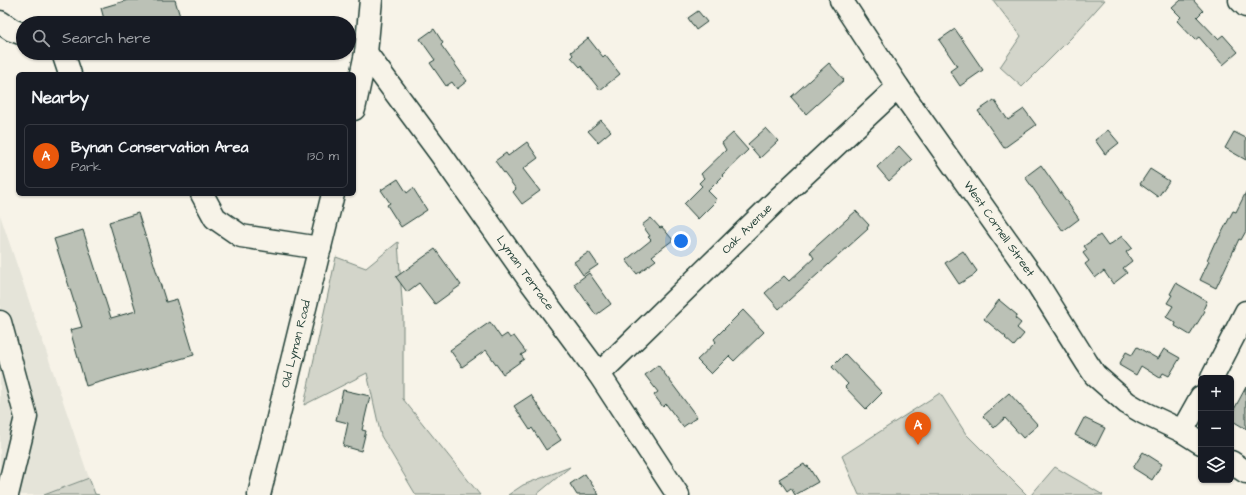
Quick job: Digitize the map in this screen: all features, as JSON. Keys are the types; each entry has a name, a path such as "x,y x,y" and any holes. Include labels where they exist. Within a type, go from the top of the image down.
{"street":[{"path":"356,100 366,53 371,0"},
{"name":"West Cornell Street","path":"841,0 898,87 1036,283 1095,375 1127,403 1182,431 1198,441"},
{"path":"1240,0 1246,6"},
{"path":"0,22 16,31"},
{"name":"Lyman Terrace","path":"366,53 530,281 599,374 678,495"},
{"path":"65,60 69,72"},
{"name":"Oak Avenue","path":"599,374 776,200 898,87"},
{"path":"203,196 215,218 241,236 320,248"},
{"name":"Old Lyman Road","path":"259,495 333,196"},
{"path":"1214,375 1246,312"},
{"path":"0,322 26,417 7,495 0,495"},
{"path":"1182,431 1198,402"},
{"path":"1234,464 1246,472"}],"shaded area":[{"path":"993,0 1105,0 1071,38 1022,87 1000,67 1021,36"},
{"path":"0,215 89,478 44,495 0,495"},
{"path":"398,242 403,315 403,399 480,495 416,495 381,436 367,373 304,405 336,257 366,268"},
{"path":"940,393 966,434 1027,495 859,495 842,456"},
{"path":"570,467 536,495 508,495 523,485"},
{"path":"1055,467 1103,495 1031,495"},
{"path":"89,478 95,494 99,495 44,495"}],"building":[{"path":"128,0 175,0 180,16 103,16 101,8"},
{"path":"1181,0 1193,0 1203,11 1197,17 1218,39 1223,35 1238,52 1223,65 1199,37 1195,40 1177,21 1181,17 1172,8"},
{"path":"698,11 707,22 696,30 688,18"},
{"path":"434,29 443,43 441,45 467,81 457,89 452,82 446,86 430,63 435,60 420,39"},
{"path":"955,29 983,70 960,86 950,71 957,66 939,40"},
{"path":"588,38 603,57 605,55 620,74 600,90 581,66 580,67 571,57 573,55 571,52"},
{"path":"829,63 844,80 806,114 791,97"},
{"path":"994,100 1008,120 1024,109 1036,125 1004,148 978,111"},
{"path":"601,120 611,131 598,142 588,131"},
{"path":"766,128 778,141 760,158 748,144"},
{"path":"1108,130 1119,143 1105,154 1095,140"},
{"path":"1234,132 1246,138 1246,160 1225,148"},
{"path":"733,133 748,150 708,191 717,200 698,219 684,204 702,186 699,183 704,178 701,174 726,150 722,143"},
{"path":"527,142 538,158 523,169 540,191 522,204 513,192 516,189 495,161 506,153 508,156"},
{"path":"899,146 912,160 889,181 877,167"},
{"path":"1041,165 1079,219 1063,231 1025,177"},
{"path":"1150,169 1169,181 1158,197 1140,184"},
{"path":"398,179 407,193 413,188 427,210 401,227 387,205 390,203 381,190"},
{"path":"1246,192 1246,231 1241,240 1239,239 1216,288 1200,280 1209,261 1207,260 1215,242 1217,242 1233,211 1236,212"},
{"path":"856,211 869,225 867,228 868,229 779,309 765,293 784,276 789,281 814,258 810,252"},
{"path":"138,213 166,302 177,299 194,355 86,386 70,330 82,327 54,239 83,230 111,318 136,311 109,222"},
{"path":"651,218 660,228 662,227 673,240 652,256 656,260 637,274 626,260 651,240 648,237 650,236 642,225"},
{"path":"1100,235 1108,246 1122,236 1132,248 1126,252 1132,261 1123,268 1127,273 1113,284 1104,271 1095,278 1085,264 1089,261 1083,253 1087,250 1084,246"},
{"path":"435,249 461,285 435,304 419,283 407,292 396,277"},
{"path":"963,251 977,271 974,275 959,284 945,263"},
{"path":"589,252 598,265 583,275 574,262"},
{"path":"589,273 611,304 596,315 574,284"},
{"path":"1176,283 1207,301 1203,310 1205,311 1190,335 1175,326 1176,323 1166,317 1173,306 1167,303 1172,295 1170,294"},
{"path":"999,300 1017,315 1015,318 1021,323 1017,328 1024,334 1014,346 1005,338 1006,337 984,319"},
{"path":"743,310 764,332 734,361 729,356 711,374 697,360 716,342 714,339"},
{"path":"490,322 501,338 507,334 510,338 514,336 526,352 521,355 524,359 503,374 486,350 462,367 450,350"},
{"path":"1137,347 1158,359 1164,349 1180,358 1169,376 1163,373 1160,378 1141,366 1136,375 1119,365 1126,352 1132,355"},
{"path":"845,354 882,393 866,409 845,387 848,384 832,367"},
{"path":"658,365 697,417 683,427 666,404 663,407 654,395 658,392 645,375"},
{"path":"1246,387 1246,429 1234,422 1234,409"},
{"path":"343,390 370,396 362,430 366,431 361,451 343,446 348,423 336,420"},
{"path":"1009,393 1038,425 1023,438 1005,418 994,428 983,416"},
{"path":"531,395 561,440 546,450 532,428 530,430 514,406"},
{"path":"1084,418 1105,428 1096,446 1075,435"},
{"path":"1143,452 1162,464 1152,480 1133,468"},
{"path":"804,464 806,467 808,466 818,482 795,495 791,488 787,491 779,479"},
{"path":"585,474 599,495 577,495 570,484"}],"place":[{"name":"Bynan Conservation Area","path":"918,445"}]}
